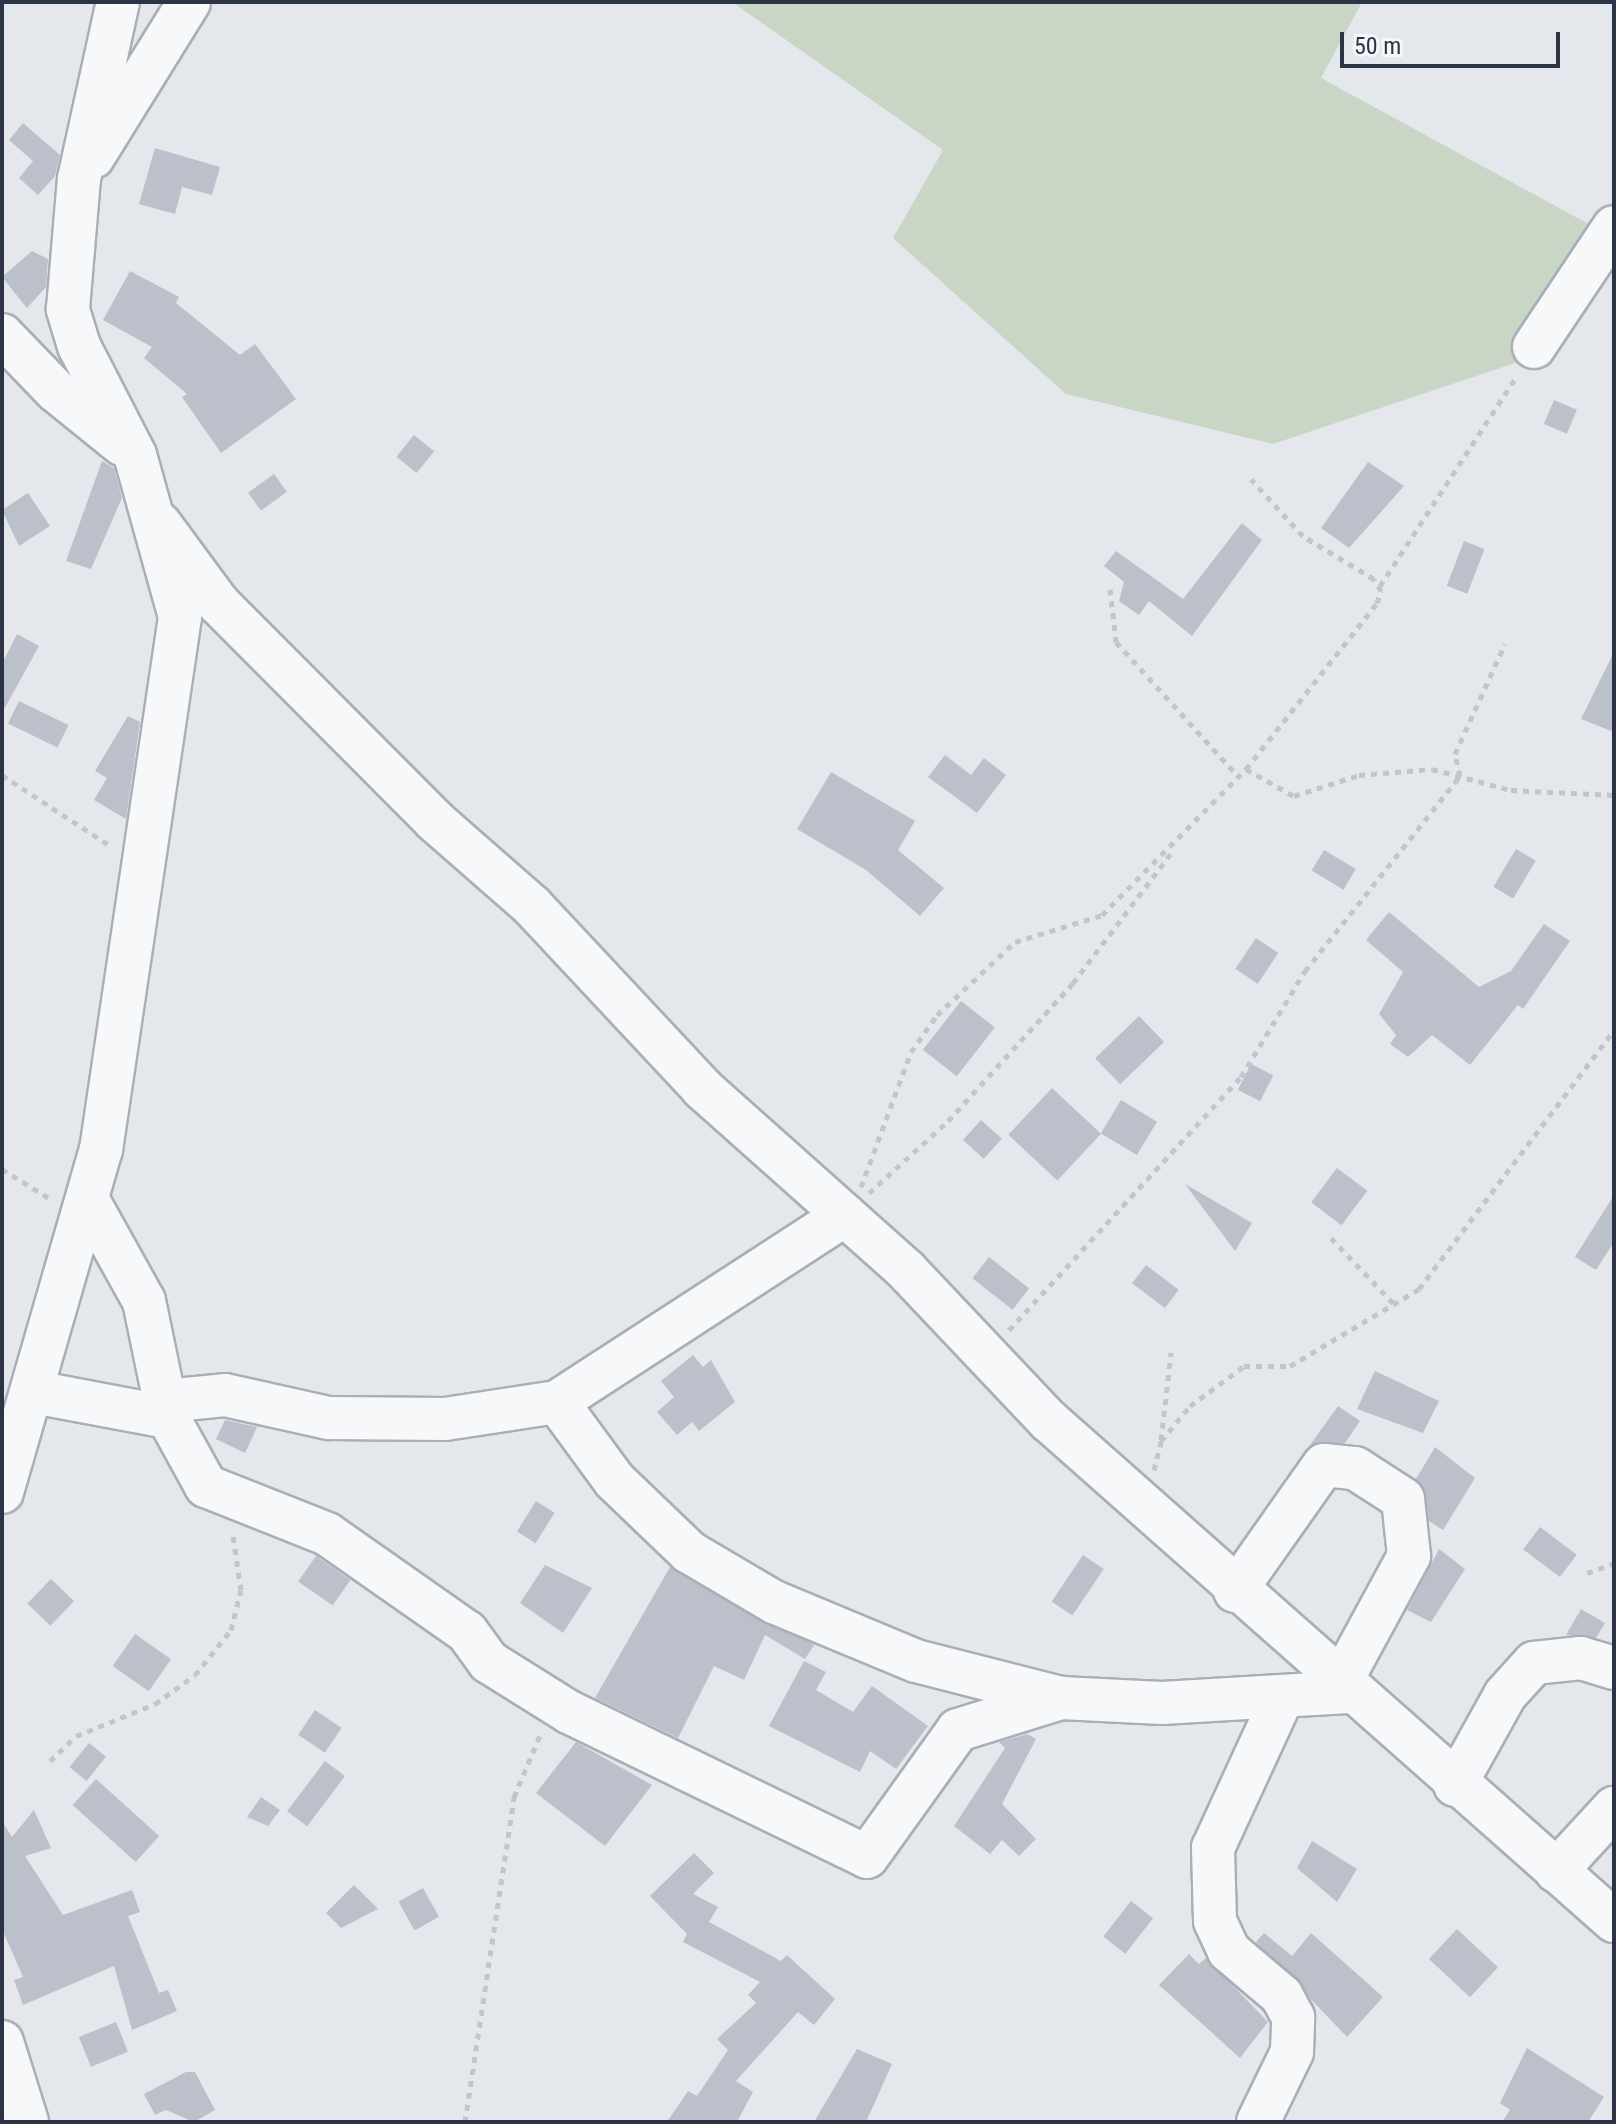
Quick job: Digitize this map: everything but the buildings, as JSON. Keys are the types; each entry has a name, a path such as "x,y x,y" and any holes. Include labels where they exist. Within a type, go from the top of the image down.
{"street":[{"path":"2,1492 87,1212 144,872 180,617 160,524 135,455 68,309 79,179 118,2"},
{"path":"79,179 189,2"},
{"path":"1534,347 1614,227"},
{"path":"2,335 56,391 135,455"},
{"path":"160,524 219,604 294,681 532,906 703,1089 845,1215 985,1356 1146,1510 1343,1689 1614,1921"},
{"path":"87,1212 144,1301 167,1409 197,1475 227,1498 327,1534 467,1632 500,1670 569,1712 867,1857 958,1730 1061,1698"},
{"path":"34,1392 167,1409 225,1395 329,1418 429,1419 557,1402 845,1215"},
{"path":"557,1402 614,1480 723,1576 916,1661 1061,1698 1281,1700 1343,1689"},
{"path":"1235,1591 1324,1465 1355,1468 1403,1499 1409,1556 1343,1689"},
{"path":"1455,1785 1505,1695 1534,1663 1581,1658 1613,1668"},
{"path":"1258,2122 1292,2052 1293,2017 1282,1996 1229,1951 1215,1921 1213,1848 1281,1700"},
{"path":"1556,1871 1614,1808"},
{"path":"2,2042 16,2106"}],"path":[{"path":"845,1215 948,1121 1073,983 1185,836 1246,769 1377,603 1380,586 1469,459 1534,347"},
{"path":"1251,479 1303,536 1380,586"},
{"path":"1110,589 1116,642 1238,776"},
{"path":"1460,776 1455,754 1505,644"},
{"path":"1246,769 1294,796 1359,775 1432,769 1511,790 1614,795"},
{"path":"2,775 144,872"},
{"path":"985,1356 1241,1077 1305,971 1460,776"},
{"path":"845,1215 889,1127 911,1052 937,1015 1015,942 1102,915 1185,836"},
{"path":"1161,1441 1190,1406 1244,1366 1290,1366 1397,1307 1507,1180 1614,1030"},
{"path":"2,1169 87,1212"},
{"path":"1331,1238 1397,1307"},
{"path":"1146,1510 1161,1441 1171,1353"},
{"path":"50,1761 76,1736 155,1704 195,1675 231,1630 241,1590 227,1498"},
{"path":"1587,1573 1614,1563"},
{"path":"465,2122 514,1797 535,1739 569,1712"}],"green space":[{"path":"732,2 1362,2 1321,78 1603,232 1524,360 1273,444 1066,394 893,238 943,150"}]}
